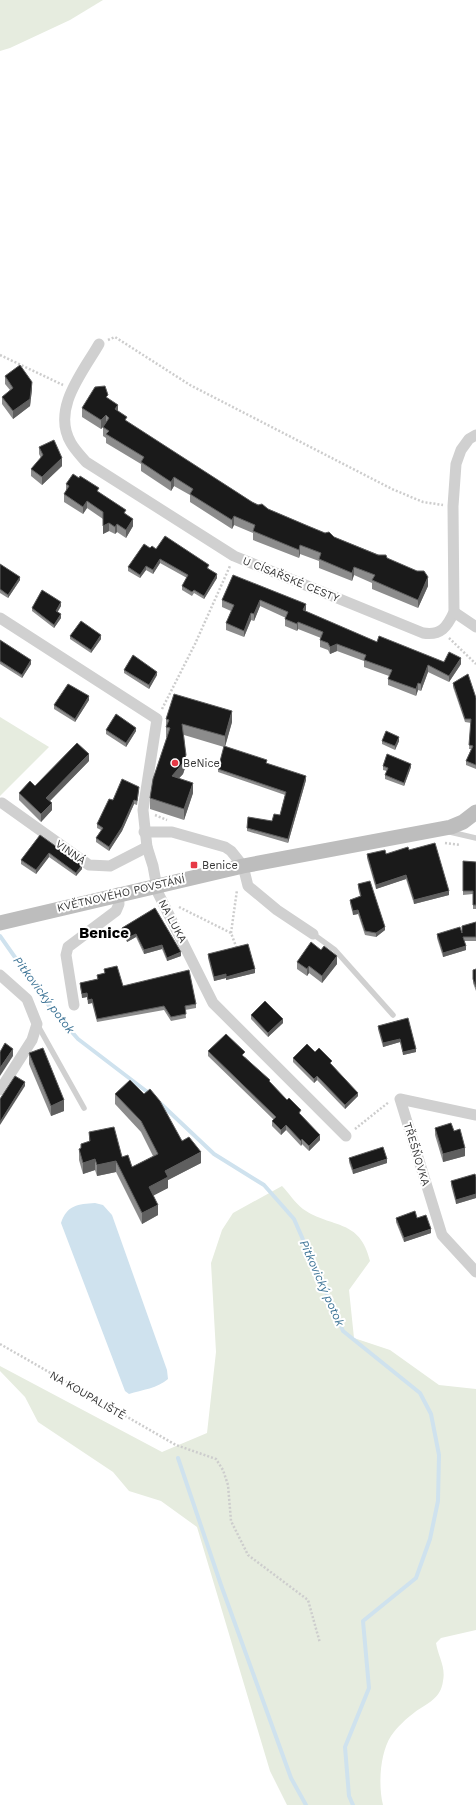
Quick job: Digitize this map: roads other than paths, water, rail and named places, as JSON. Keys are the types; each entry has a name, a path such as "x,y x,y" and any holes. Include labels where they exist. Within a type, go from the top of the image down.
{"street":[{"name":"U CÍSAŘSKÉ CESTY","path":"99,344 68,400 64,426 71,443 86,462 234,556 423,633 432,635 442,631 448,625 454,612"},
{"path":"476,435 469,439 461,450 456,464 453,506 454,612 476,627"},
{"name":"NA LUKA","path":"0,618 157,719 143,810 144,832 147,847 154,866 157,885 162,901 213,1002 346,1136"},
{"name":"VINNÁ","path":"2,803 89,865 110,866 147,847"},
{"name":"KVĚTNOVÉHO POVSTÁNÍ","path":"1,922 243,866 440,829 463,822 476,812"},
{"path":"144,832 172,832 225,847 231,851 243,866 248,886 277,910 312,934"},
{"path":"74,1005 66,955 68,947 116,911 120,904 118,894"},
{"path":"0,975 27,999 37,1024 32,1040 0,1090"},
{"name":"TŘEŠŇOVKA","path":"476,1114 400,1099 442,1236 476,1272"}],"lane":[{"path":"440,829 476,838"},
{"path":"312,934 335,950 393,1015"},
{"path":"37,1024 84,1108"}],"water":[{"path":"95,1203 103,1205 112,1215 167,1370 168,1379 164,1382 155,1387 129,1394 125,1391 61,1223 66,1212 70,1209 78,1205"}],"waterway":[{"name":"Pitkovický potok","path":"0,936 50,1007 78,1039 150,1094"},
{"name":"Pitkovický potok","path":"160,1103 214,1154 264,1185 294,1219 343,1331 420,1393 431,1414 439,1455 438,1501 430,1539 416,1578 363,1621 369,1688 345,1747 349,1796 353,1805"},
{"path":"178,1458 221,1585 291,1778 306,1805"}],"place":[{"name":"BeNice","path":"175,763"},
{"name":"Benice","path":"194,865"}],"district":[{"name":"Benice","path":"104,933"}]}
